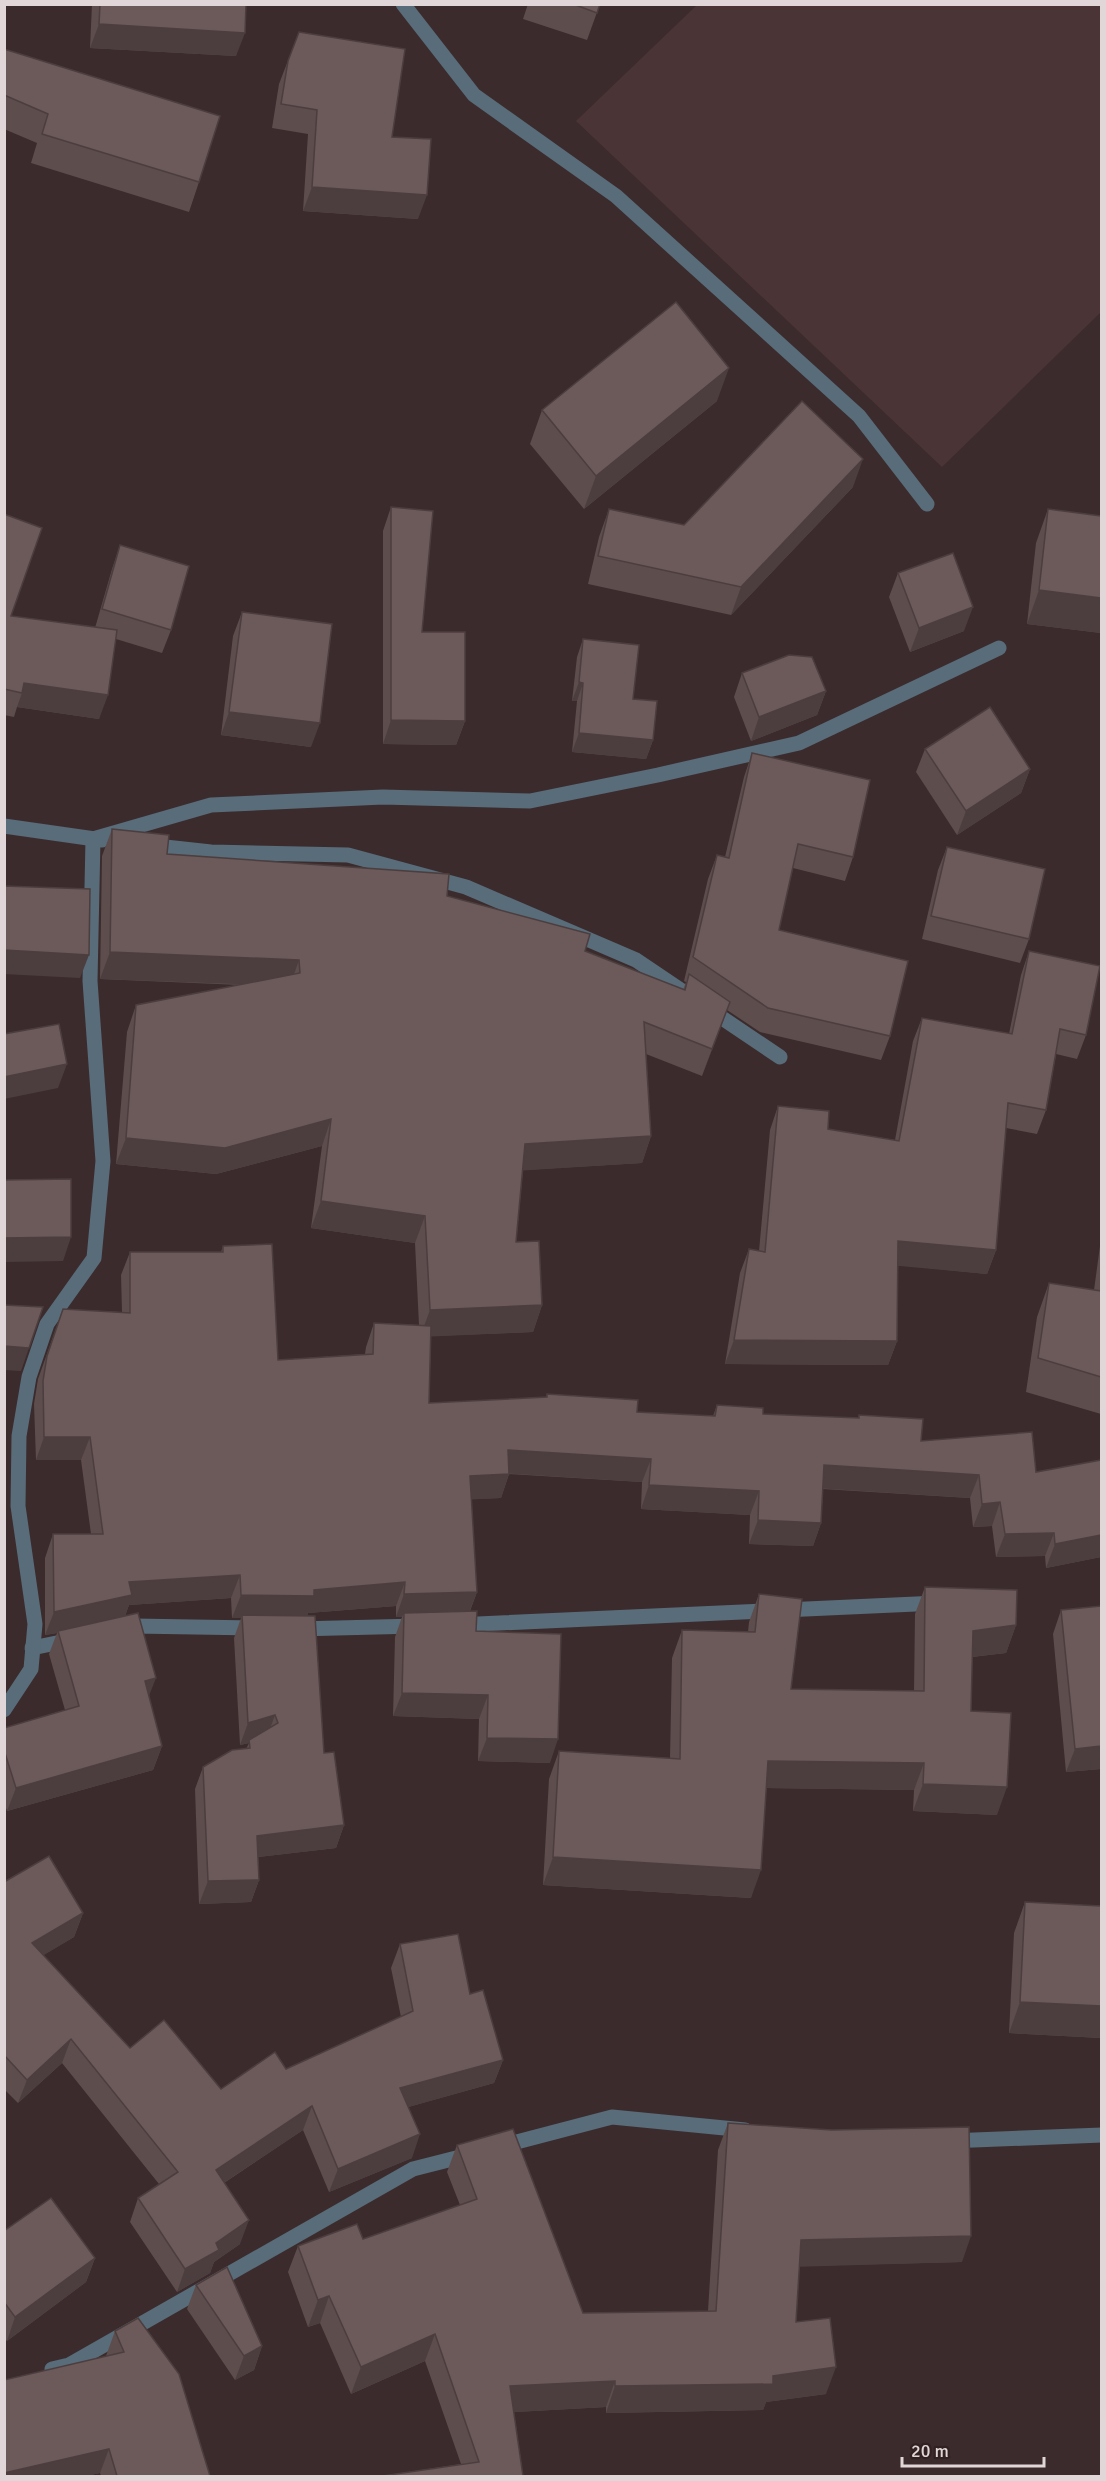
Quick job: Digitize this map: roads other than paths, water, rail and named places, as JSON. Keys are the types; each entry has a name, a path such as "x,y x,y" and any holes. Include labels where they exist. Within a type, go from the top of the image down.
{"street":[{"path":"403,4 474,95 616,196 859,416 927,504"},
{"path":"93,839 211,805 383,797 530,801 658,775 799,744 999,648"},
{"path":"4,826 93,839 211,852 348,855 466,887 636,960 780,1057"},
{"path":"4,1710 31,1669 35,1624 18,1506 19,1436 29,1377 47,1324 94,1258 104,1161 90,981 93,839"},
{"path":"111,1631 134,1626 271,1629 436,1626 949,1602"},
{"path":"33,1648 89,1636"},
{"path":"37,2373 69,2365 413,2169 612,2117 765,2132"},
{"path":"928,2141 1101,2135"}]}
